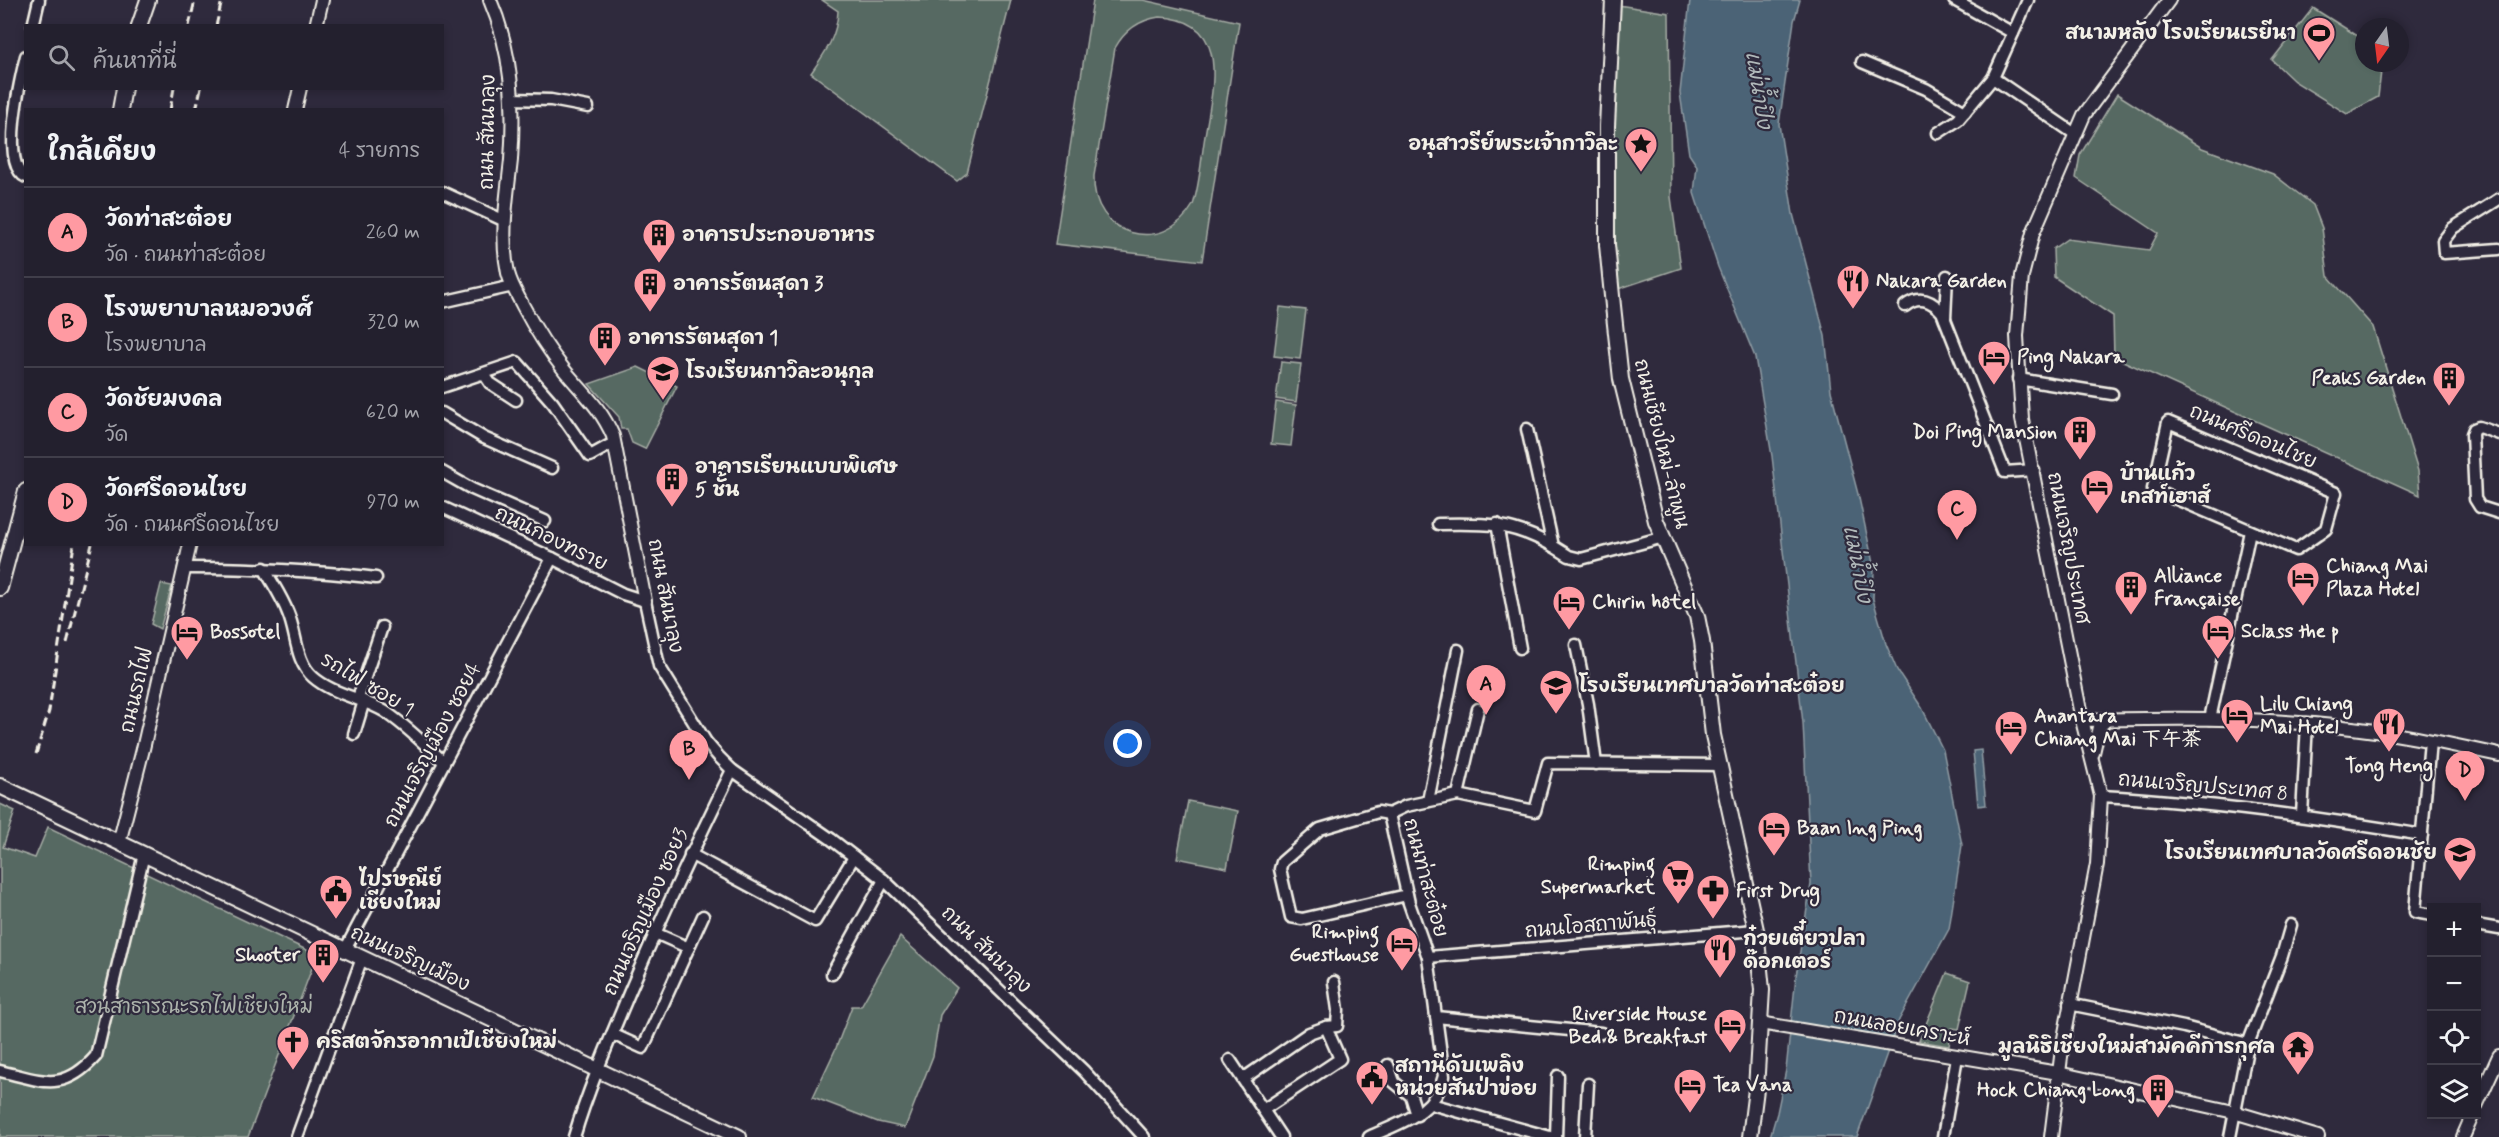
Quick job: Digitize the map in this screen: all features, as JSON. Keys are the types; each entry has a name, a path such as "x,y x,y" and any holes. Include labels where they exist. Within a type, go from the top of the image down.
{"main road":[{"path":"140,24 148,0"},
{"name":"ถนนเชียงใหม่-ลำพูน","path":"1613,0 1607,126 1607,245 1613,306 1622,379 1656,521 1697,616 1713,735 1756,930 1766,1024 1750,1137"},
{"path":"120,108 124,90"},
{"path":"0,588 24,498"},
{"name":"ถนนเจริญเมือง","path":"0,786 739,1137"}],"street":[{"path":"33,24 39,0"},
{"path":"316,24 322,0"},
{"name":"ถนน สันนาลุง","path":"490,0 505,43 512,99 511,158 505,221 508,274 532,324 552,354 604,416 615,445 659,666 706,742 732,770 854,856 884,880 1084,1071 1144,1137"},
{"path":"1954,0 2013,33"},
{"path":"1938,133 1958,120 1993,78 2028,0"},
{"name":"ถนนเจริญประเทศ","path":"2051,1137 2058,1073 2097,864 2101,796 2082,720 2022,419 2017,336 2022,276 2033,233 2084,116 2169,0"},
{"path":"1862,62 1915,84 1965,112"},
{"path":"24,64 10,120 12,166 24,176"},
{"path":"1993,78 2075,134"},
{"path":"295,108 300,90"},
{"path":"512,99 551,100 588,107"},
{"path":"444,193 505,221"},
{"path":"2499,199 2454,228 2443,241 2444,253 2499,249"},
{"path":"1945,320 1947,276"},
{"path":"444,302 513,286"},
{"path":"1905,306 1916,300 1928,301 1942,312 2005,472 2034,470"},
{"path":"444,386 517,362 553,403 590,456 608,446 615,445"},
{"path":"484,374 490,382 516,400"},
{"path":"2018,379 2112,394"},
{"path":"444,414 484,438 552,468"},
{"name":"ถนนศรีดอนไชย","path":"2168,422 2336,493 2326,529 2296,550 2250,531 2153,489 2168,422"},
{"path":"2499,434 2479,427 2474,429 2472,434 2475,499 2480,507 2499,513"},
{"path":"1527,429 1553,546"},
{"path":"444,473 481,493 545,521"},
{"name":"ถนนกองทราย","path":"444,508 623,594 645,601"},
{"path":"1438,524 1497,524 1530,533 1569,556 1581,559 1664,537"},
{"path":"1497,524 1520,648"},
{"path":"2210,719 2250,531"},
{"name":"ถนนรถไฟ","path":"119,843 146,738 190,546"},
{"name":"ถนนเจริญเมือง ซอย4","path":"345,950 552,558"},
{"path":"184,568 264,568 376,578"},
{"name":"รถไฟ ซอย 1","path":"264,568 287,611 304,667 313,677 326,686 384,711 444,762"},
{"path":"354,734 361,700 382,627"},
{"path":"1576,645 1588,704 1596,764"},
{"path":"1428,801 1458,650"},
{"path":"1458,795 1478,709"},
{"path":"2092,759 2099,727 2107,719"},
{"path":"2082,720 2210,719 2307,723 2367,730 2499,755"},
{"name":"ถนนเจริญประเทศ 8","path":"2302,815 2307,723"},
{"path":"2427,914 2415,912 2430,741"},
{"name":"ถนนท่าสะต๋อย","path":"1370,1137 1417,1114 1431,1104 1440,1092 1444,1076 1428,957 1407,895 1389,814 1406,806 1458,795 1535,811 1548,763 1719,765"},
{"name":"ถนนเจริญเมือง ซอย3","path":"574,1137 597,1069 655,933 690,854 732,770"},
{"name":"ถนนเจริญประเทศ 8","path":"2101,796 2176,800 2302,815 2422,836"},
{"path":"1389,814 1378,812 1320,830 1281,862 1280,872 1293,919 1302,919 1407,895"},
{"path":"690,854 815,921 854,856"},
{"path":"0,1071 51,1082 66,1080 82,1072 96,1056 144,855"},
{"path":"832,974 884,880"},
{"path":"612,1034 644,1048 703,916"},
{"path":"2230,1137 2248,1044 2282,956 2291,925"},
{"path":"2481,926 2499,929"},
{"name":"ถนนโอสถาพันธุ์","path":"1428,957 1756,930"},
{"path":"655,933 689,948"},
{"path":"297,1137 362,958"},
{"path":"1243,1079 1309,1033 1337,1026 1338,1010 1334,982"},
{"path":"2070,1004 2184,1027 2248,1044"},
{"path":"1436,1017 1601,1033"},
{"name":"ถนนลอยเคราะห์","path":"1766,1024 2058,1073 2234,1112 2318,1137"},
{"path":"1263,1110 1340,1059 1326,1027"},
{"path":"2481,1095 2499,1056"},
{"path":"1943,1137 1957,1057"},
{"path":"1230,1060 1281,1137"},
{"path":"1388,1065 1394,1082 1411,1096 1417,1114"},
{"path":"1556,1137 1558,1076"},
{"path":"1586,1137 1588,1084"},
{"path":"1431,1104 1550,1137"},
{"path":"2463,1137 2471,1119"}],"green space":[{"path":"822,0 1011,0 967,173 957,181 811,73 829,44 837,20 838,11"},
{"path":"1093,0 1143,0 1239,22 1202,261 1055,244","holes":["1159,17 1183,21 1198,30 1208,43 1212,60 1211,98 1195,197 1193,205 1180,221 1164,231 1148,234 1131,232 1116,225 1104,213 1096,197 1094,176 1115,48 1123,36 1139,23"]},
{"path":"1618,5 1669,13 1671,197 1681,268 1615,290 1610,183"},
{"name":"สนามหลัง โรงเรียนเรยีนา","path":"2313,8 2355,34 2355,72 2381,72 2378,97 2347,114 2294,81 2272,60"},
{"path":"2117,94 2202,148 2273,174 2313,205 2322,228 2328,276 2373,327 2418,471 2420,495 2114,357 2113,316 2054,277 2053,249 2067,239 2149,250 2158,233 2076,178 2080,155"},
{"path":"1280,307 1306,310 1300,359 1274,356"},
{"path":"1281,362 1301,364 1296,402 1276,399"},
{"path":"638,367 677,386 645,449 632,443 627,429 621,429 619,417 589,384"},
{"path":"1276,402 1296,405 1291,446 1271,444"},
{"path":"161,584 172,586 160,629 151,624"},
{"path":"1188,801 1238,811 1227,868 1177,858"},
{"name":"สวนสาธารณะรถไฟเชียงใหม่","path":"0,804 15,811 3,847 35,858 48,827 317,955 248,1137 0,1137"},
{"path":"900,937 957,988 940,1015 933,1056 905,1128 878,1122 813,1097 836,1048 852,1006 861,1006"},
{"path":"1947,973 1970,981 1959,1029 1952,1028 1949,1046 1919,1041"}],"water":[{"name":"แม่น้ำปิง","path":"1690,0 1800,0 1794,21 1779,124 1793,214 1825,336 1831,391 1859,498 1874,568 1873,599 1886,644 1897,670 1922,708 1943,750 1962,845 1949,929 1899,1020 1857,1137 1770,1137 1786,1070 1796,976 1811,884 1803,723 1772,456 1755,357 1718,267 1694,193 1697,166 1689,154 1680,93"},
{"path":"1981,750 1986,805 1978,806 1973,751"}],"railway":[{"path":"189,24 195,0"},
{"path":"216,24 222,0"},
{"path":"170,108 174,90"},
{"path":"196,108 201,90"},
{"path":"36,754 49,711 74,546"},
{"path":"67,643 91,546"}],"place":[{"name":"สนามหลัง โรงเรียนเรยีนา","path":"2319,62"},
{"name":"อนุสาวรีย์พระเจ้ากาวิละ","path":"1641,173"},
{"name":"อาคารประกอบอาหาร","path":"659,264"},
{"name":"Nakara Garden","path":"1853,310"},
{"name":"อาคารรัตนสุดา 3","path":"650,313"},
{"name":"อาคารรัตนสุดา 1","path":"605,367"},
{"name":"Ping Nakara","path":"1994,386"},
{"name":"โรงเรียนกาวิละอนุกุล","path":"663,401"},
{"name":"Peaks Garden","path":"2449,407"},
{"name":"Doi Ping Mansion","path":"2080,461"},
{"name":"อาคารเรียนแบบพิเศษ 5 ชั้น","path":"672,508"},
{"name":"บ้านแก้ว เกสท์เฮาส์","path":"2097,515"},
{"name":"วัดชัยมงคล","path":"1957,540"},
{"name":"Chiang Mai Plaza Hotel","path":"2303,607"},
{"name":"Alliance Française","path":"2131,616"},
{"name":"Chirin hôtel","path":"1569,631"},
{"name":"Sclass the p","path":"2218,660"},
{"name":"Bossotel","path":"187,661"},
{"name":"วัดท่าสะต๋อย","path":"1486,715"},
{"name":"โรงเรียนเทศบาลวัดท่าสะต๋อย","path":"1556,715"},
{"name":"Lilu Chiang Mai Hotel","path":"2237,744"},
{"name":"Tong Heng","path":"2389,753"},
{"name":"Anantara Chiang Mai 下午茶","path":"2011,756"},
{"name":"โรงพยาบาลหมอวงศ์","path":"689,780"},
{"name":"วัดศรีดอนไชย","path":"2465,801"},
{"name":"Baan Ing Ping","path":"1774,857"},
{"name":"โรงเรียนเทศบาลวัดศรีดอนชัย","path":"2460,882"},
{"name":"Rimping Supermarket","path":"1678,905"},
{"name":"ไปรษณีย์ เชียงใหม่","path":"336,920"},
{"name":"First Drug","path":"1713,920"},
{"name":"Rimping Guesthouse","path":"1402,972"},
{"name":"ก๋วยเตี๋ยวปลา ด๊อกเตอร์","path":"1720,979"},
{"name":"Shooter","path":"323,984"},
{"name":"Riverside House Bed & Breakfast","path":"1730,1054"},
{"name":"คริสตจักรอากาเป้เชียงใหม่","path":"293,1071"},
{"name":"มูลนิธิเชียงใหม่สามัคคีการกุศล","path":"2298,1076"},
{"name":"สถานีดับเพลิง หน่วยสันป่าข่อย","path":"1372,1106"},
{"name":"Tea Vana","path":"1690,1114"},
{"name":"Hock Chiang Long","path":"2158,1119"}]}
